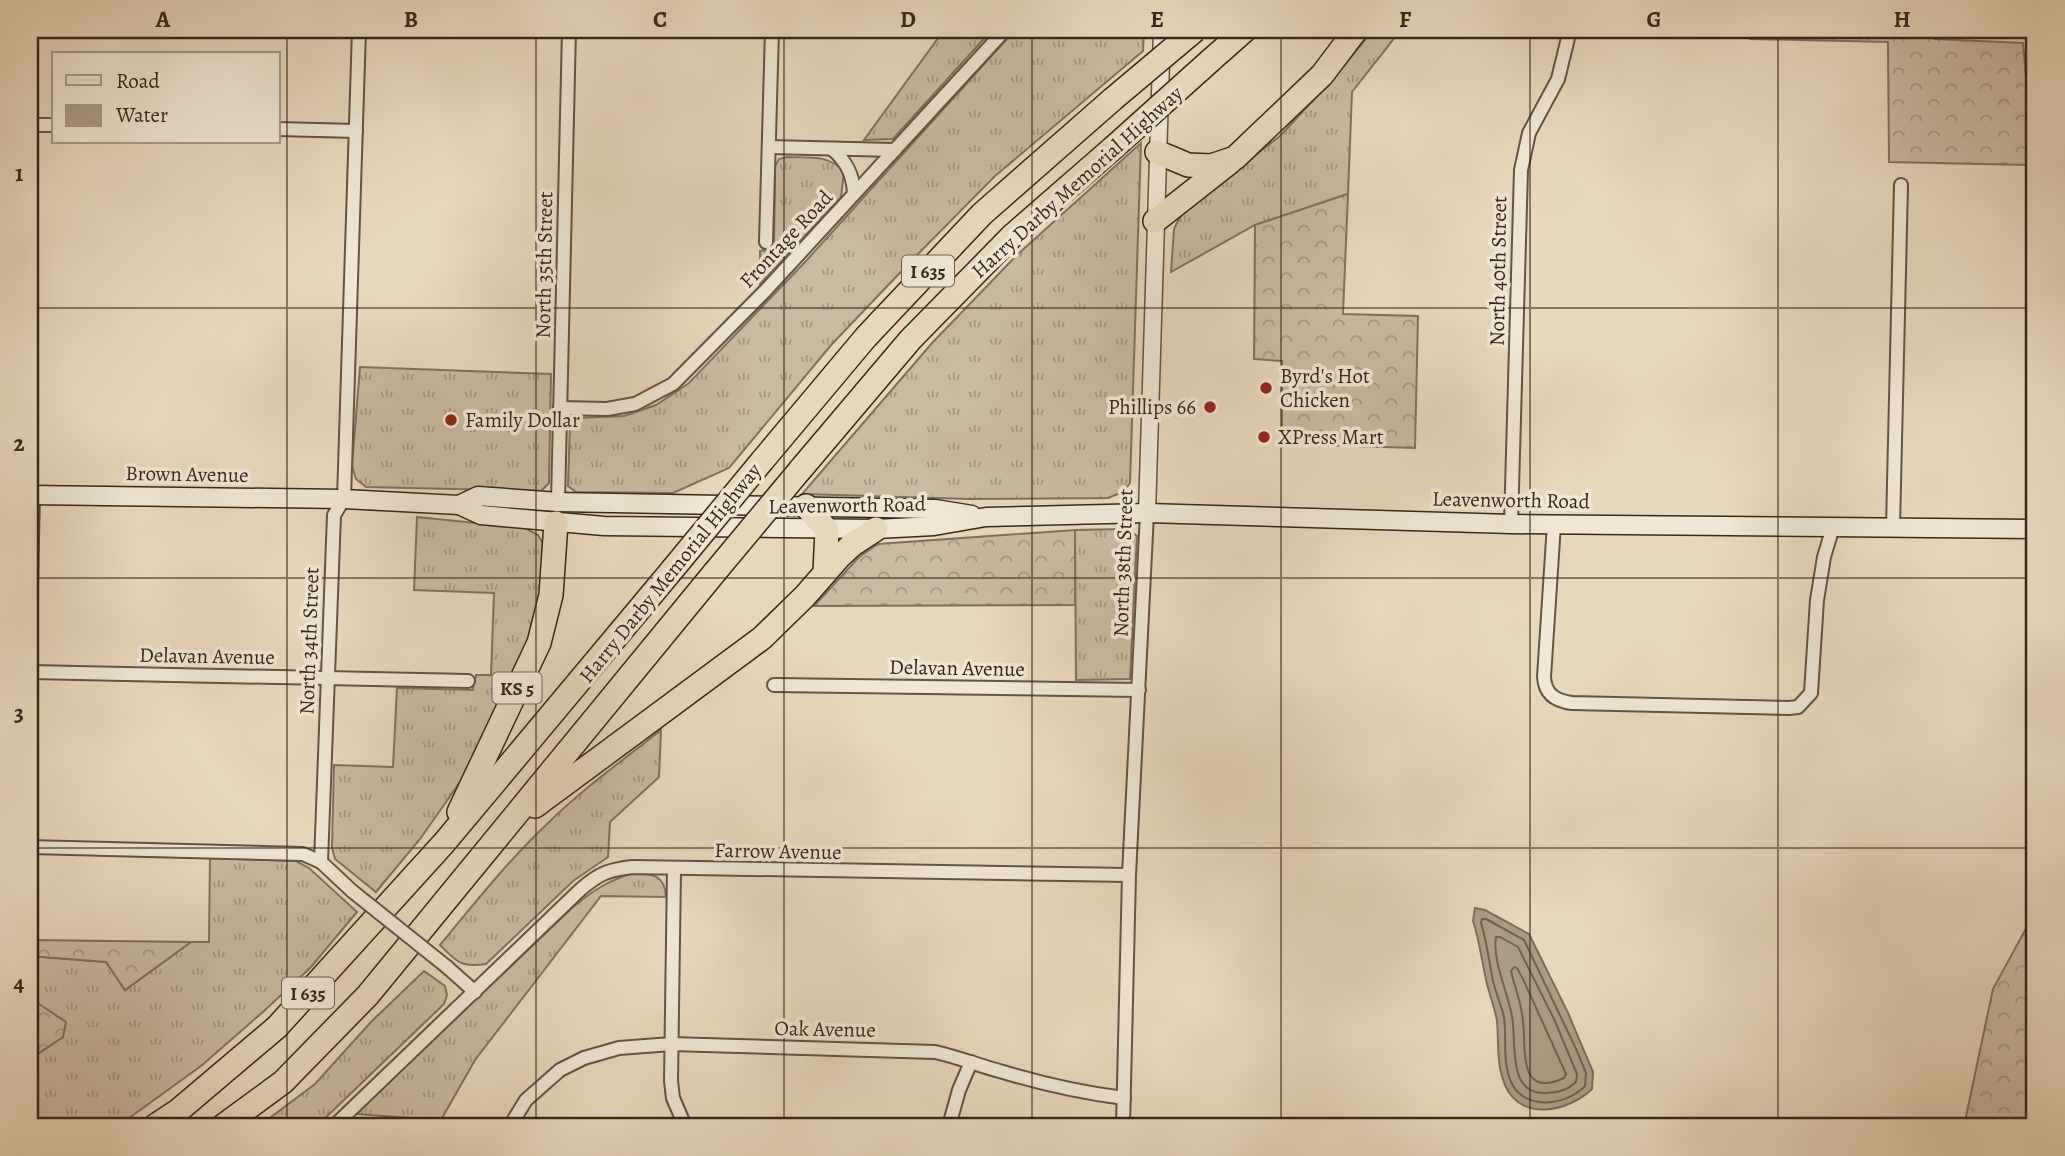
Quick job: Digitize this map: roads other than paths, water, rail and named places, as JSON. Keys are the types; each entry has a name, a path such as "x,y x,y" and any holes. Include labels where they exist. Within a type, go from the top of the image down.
{"highway":[{"name":"Harry Darby Memorial Highway","path":"155,1126 179,1110 277,1027 444,843 866,337 982,214 1195,30"},
{"name":"Harry Darby Memorial Highway","path":"223,1126 283,1082 368,995 715,572 910,340 1012,236 1245,30"},
{"path":"1155,221 1235,158 1322,75 1356,30"},
{"path":"1157,152 1188,165 1211,166 1235,158"},
{"path":"806,506 827,530 825,572"},
{"name":"KS 5","path":"444,843 539,643 551,595 557,513"},
{"path":"507,827 762,638 853,544 876,529"}],"main road":[{"name":"Brown Avenue","path":"31,495 344,499"},
{"name":"Leavenworth Road","path":"344,499 459,505 481,515 806,506 935,509 986,517"},
{"name":"Leavenworth Road","path":"557,513 827,530 934,526 986,517 1147,513 1511,524 2035,530"}],"street":[{"name":"North 34th Street","path":"321,862 334,515 344,499 359,30"},
{"name":"North 35th Street","path":"557,513 569,30"},
{"path":"766,242 772,30"},
{"name":"Frontage Road","path":"560,408 607,409 635,404 673,384 765,291 1004,30"},
{"name":"North 38th Street","path":"1123,1126 1129,875 1147,513 1162,30"},
{"name":"North 40th Street","path":"1511,524 1521,170 1529,133 1558,79 1570,30"},
{"path":"30,125 52,125"},
{"path":"280,130 356,131"},
{"path":"769,147 895,150"},
{"path":"832,149 849,169 854,193"},
{"path":"1893,527 1901,185"},
{"path":"30,631 31,495"},
{"path":"1554,524 1544,677 1545,686 1551,696 1562,702 1572,703 1789,708 1798,707 1811,693 1817,600 1824,556 1833,527"},
{"name":"Delavan Avenue","path":"30,672 468,681"},
{"name":"Delavan Avenue","path":"774,685 1139,690"},
{"path":"30,847 303,854 321,862 352,891 475,992 334,1126"},
{"name":"Farrow Avenue","path":"475,992 599,874 614,869 632,867 1129,875"},
{"path":"674,869 671,1081 673,1098 685,1126"},
{"name":"Oak Avenue","path":"510,1126 532,1094 560,1070 584,1058 619,1048 671,1044 935,1052 960,1057 1051,1086 1086,1094 1124,1098"},
{"path":"948,1126 971,1062"}],"water":[{"path":"1475,908 1485,910 1529,934 1568,1013 1593,1072 1592,1089 1571,1103 1546,1110 1533,1109 1512,1097 1505,1085 1499,1061 1496,1016 1473,921"}],"place":[{"name":"Byrd's Hot Chicken","path":"1266,388"},
{"name":"Phillips 66","path":"1210,407"},
{"name":"Family Dollar","path":"451,420"},
{"name":"XPress Mart","path":"1264,437"}]}
